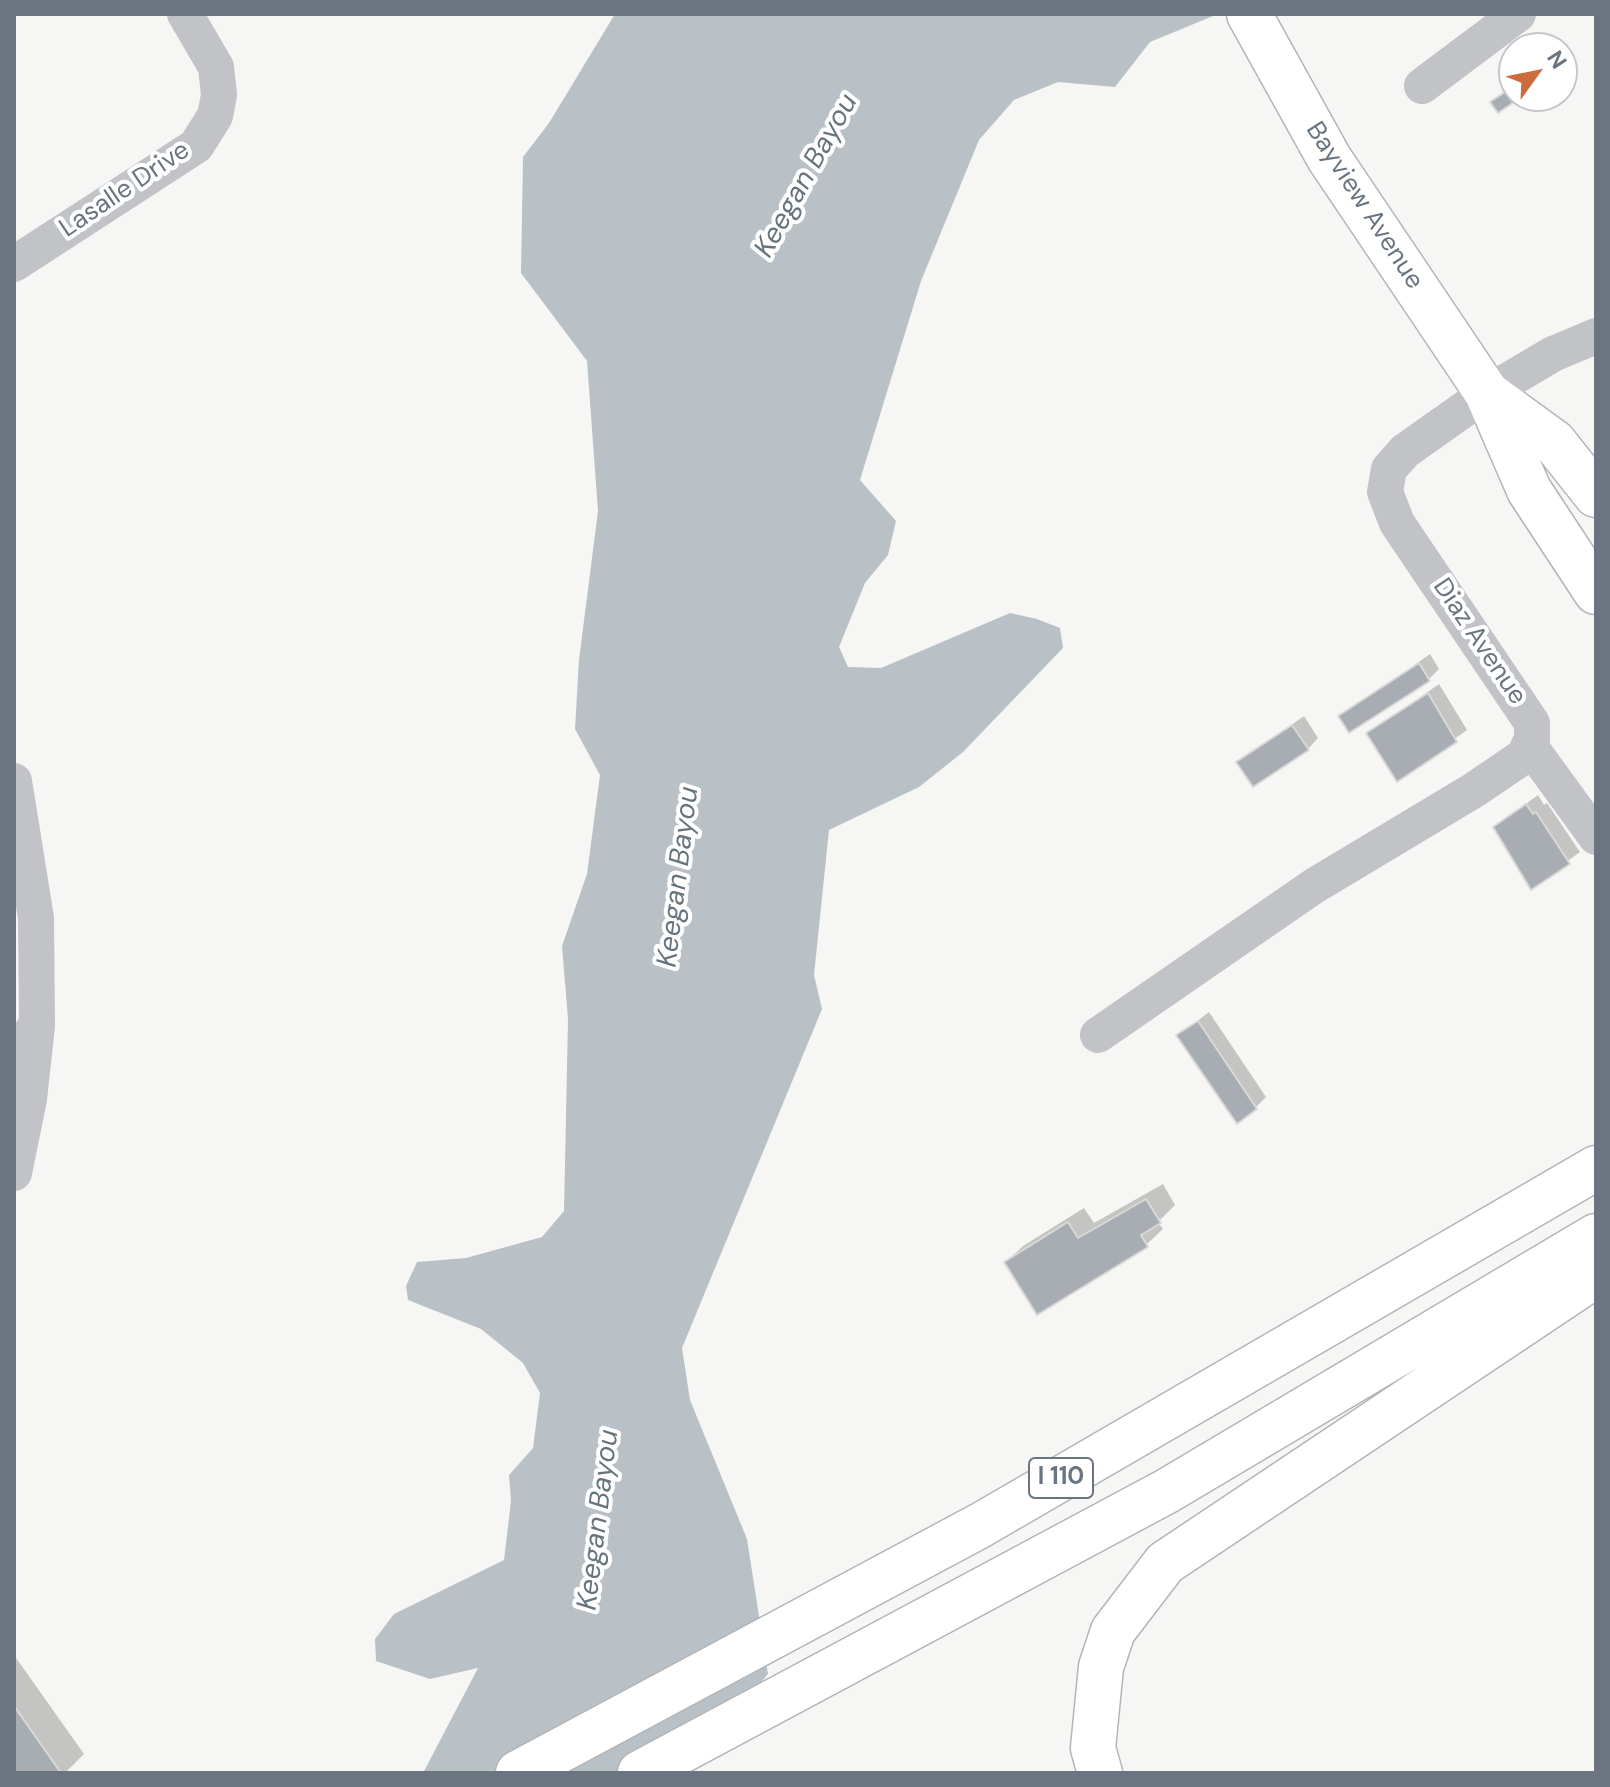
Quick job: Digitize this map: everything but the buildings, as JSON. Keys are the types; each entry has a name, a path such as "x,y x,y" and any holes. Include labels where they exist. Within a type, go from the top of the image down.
{"main road":[{"name":"Bayview Avenue","path":"1249,14 1329,158 1487,393 1529,490 1596,592"},
{"name":"Bayview Avenue","path":"1487,393 1554,442 1596,495"},
{"name":"I 110","path":"518,1773 981,1525 1596,1168"},
{"name":"I 110","path":"640,1773 1167,1491 1596,1236"},
{"path":"1100,1773 1093,1748 1101,1667 1113,1631 1165,1563 1596,1275"}],"street":[{"name":"Lasalle Drive","path":"14,264 196,146 215,116 219,95 216,67 185,14"},
{"path":"1422,86 1518,14"},
{"name":"Diaz Avenue","path":"1529,745 1532,723 1397,523 1385,492 1389,469 1405,451 1487,393 1553,354 1596,336"},
{"path":"1098,1035 1314,886 1474,790 1524,756 1529,745 1596,837"},
{"path":"14,781 36,918 37,1024 29,1099 14,1173"},
{"path":"14,1057 37,1024"}],"water":[{"name":"Keegan Bayou","path":"615,14 1218,14 1150,42 1115,87 1058,82 1014,100 979,140 921,281 860,480 896,521 888,555 865,583 839,647 848,667 881,668 1010,613 1060,628 1063,648 963,752 919,787 829,830 814,975 822,1009 682,1348 690,1400 747,1539 768,1674 683,1773 423,1773 478,1668 430,1679 376,1661 375,1639 394,1614 504,1560 511,1501 509,1475 533,1448 540,1393 523,1363 481,1329 408,1300 406,1286 417,1262 466,1258 542,1237 564,1211 568,1019 562,946 587,874 600,775 575,729 579,660 598,511 587,361 521,273 523,157 549,123"}]}
